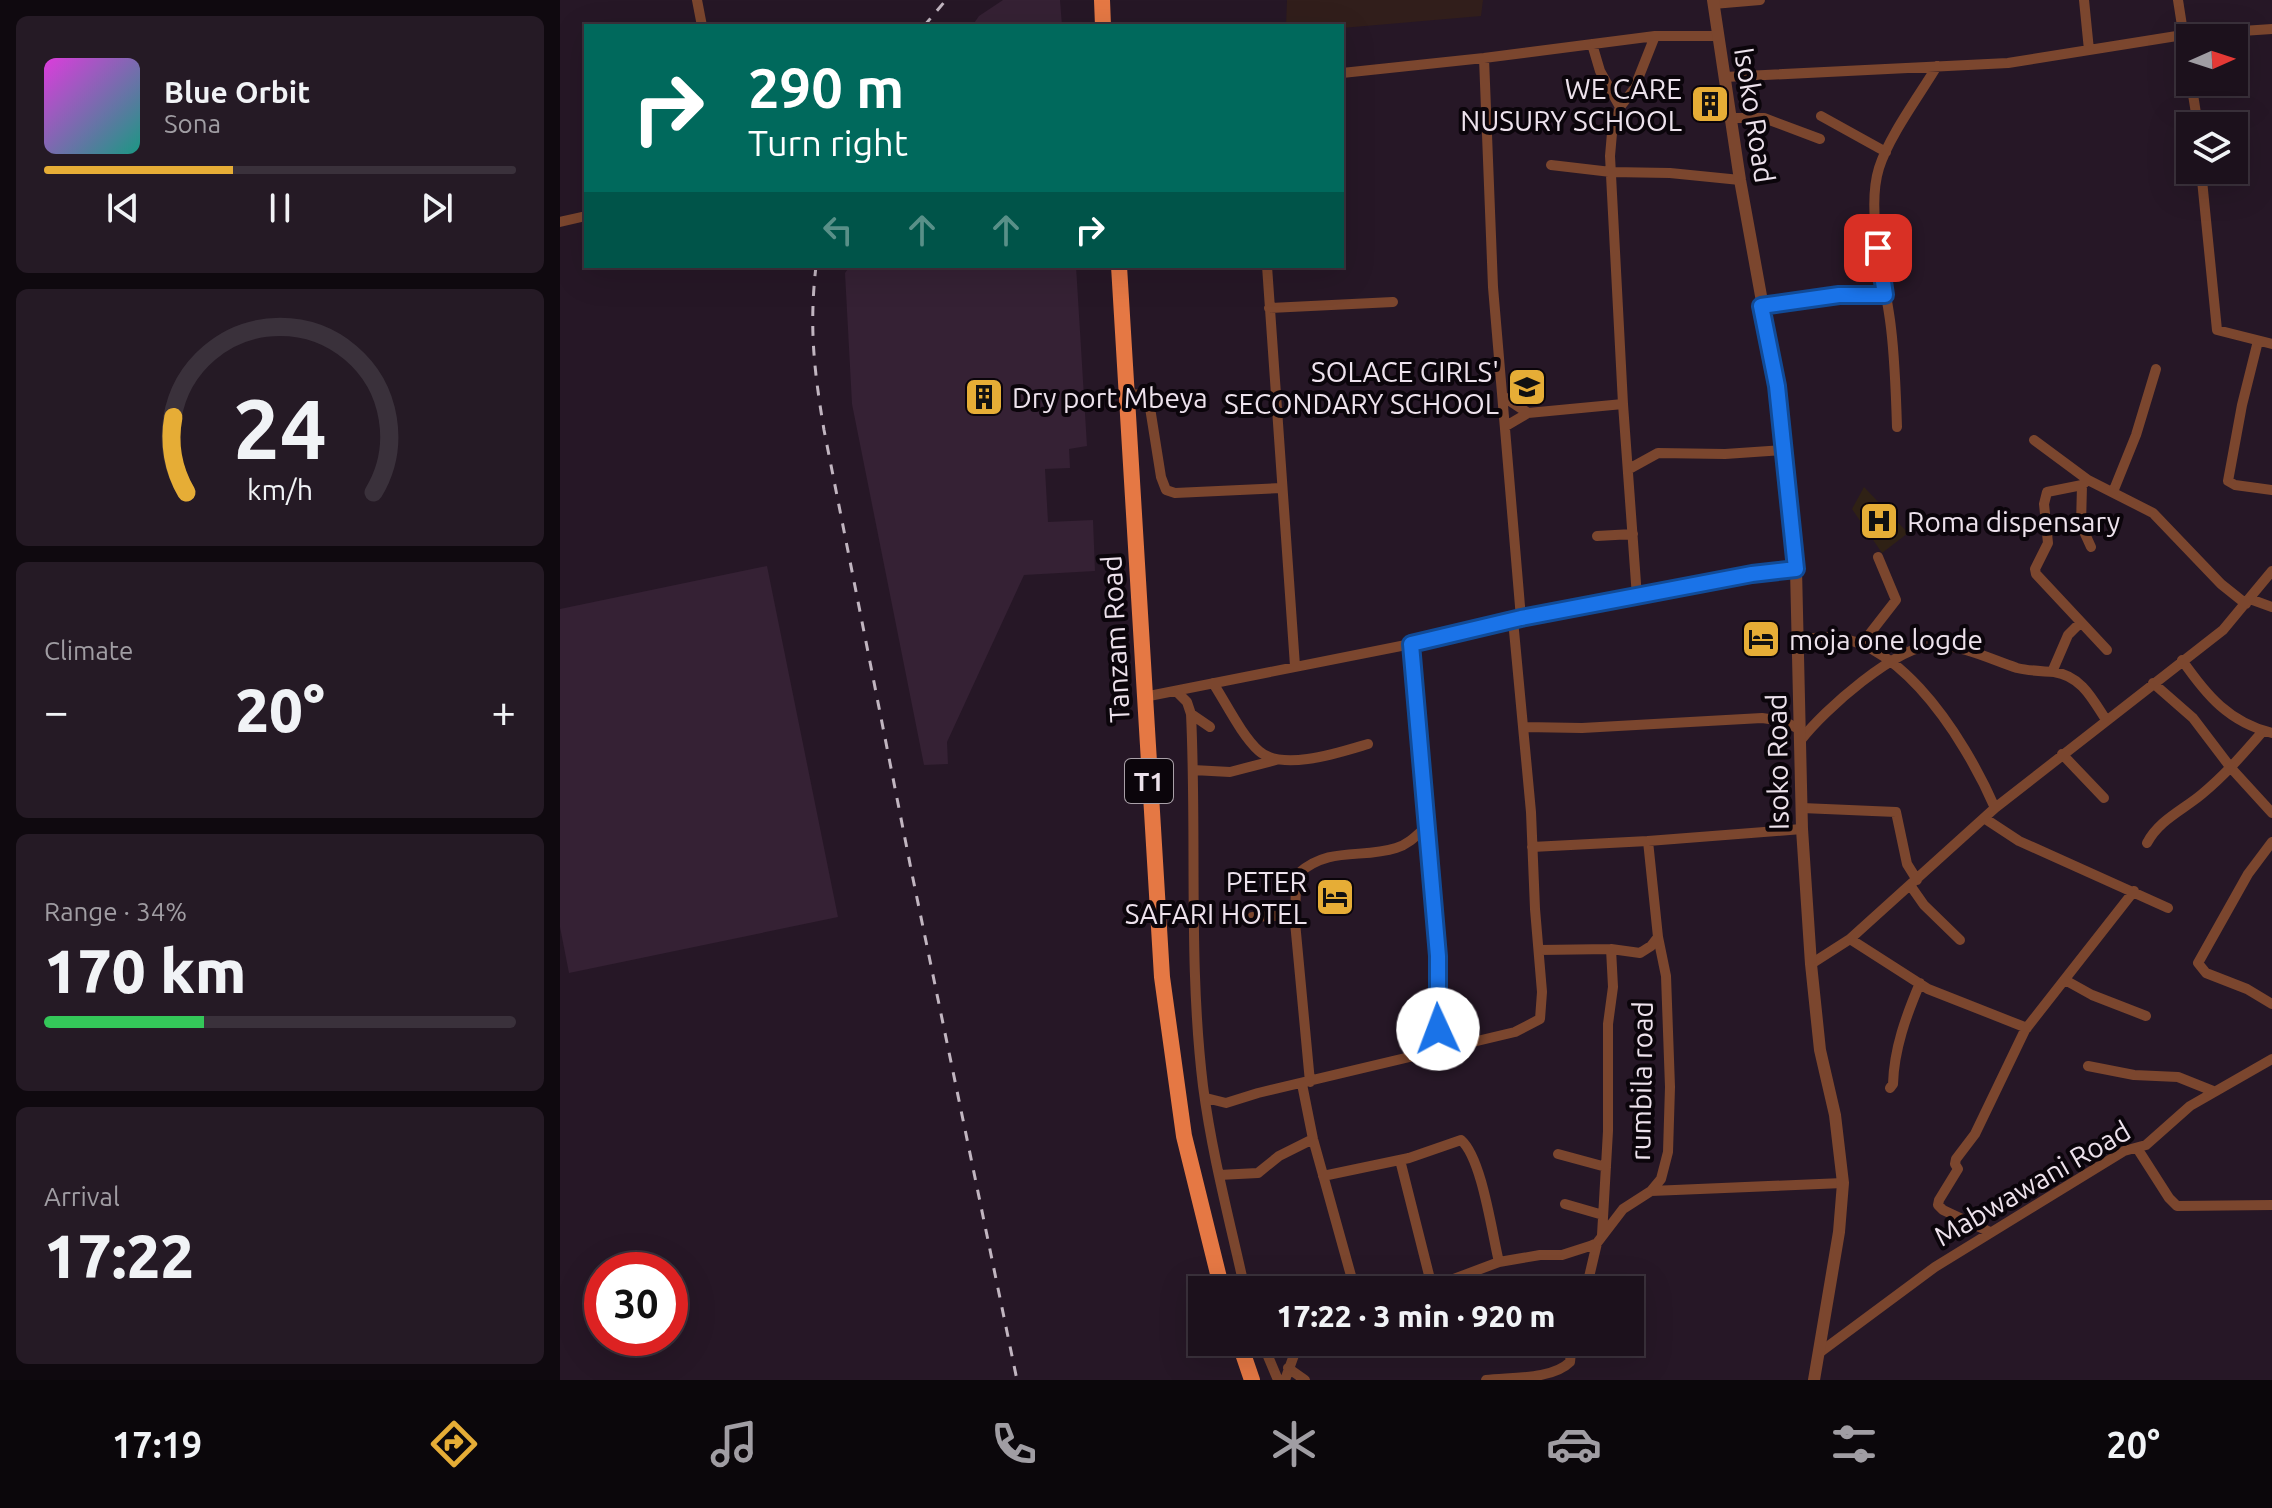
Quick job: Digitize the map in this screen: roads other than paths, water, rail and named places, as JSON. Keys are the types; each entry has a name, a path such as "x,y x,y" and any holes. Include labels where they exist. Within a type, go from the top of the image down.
{"highway":[{"path":"1102,0 1103,24"},
{"name":"Tanzam Road","path":"1119,268 1162,977 1184,1136 1218,1276"},
{"path":"1244,1356 1252,1380"}],"street":[{"path":"697,0 702,24"},
{"path":"1713,2 1760,0"},
{"path":"2084,0 2089,50"},
{"path":"2178,0 2181,24"},
{"name":"Isoko Road","path":"1713,2 1785,450 1796,569 1802,829 1811,964 1820,1050 1835,1115 1843,1183 1839,1232 1814,1380"},
{"path":"2248,31 2272,29"},
{"path":"1344,73 1655,36 1718,36"},
{"path":"1637,597 1623,404 1610,142 1620,107 1634,89 1655,36"},
{"path":"1725,77 2025,61 2176,36"},
{"path":"1592,44 1600,71 1620,107"},
{"path":"1210,1118 1226,1103 1258,1093 1515,1032 1535,1024 1542,1013 1506,426 1493,287 1484,58"},
{"path":"1897,427 1891,325 1878,248 1875,200 1879,167 1937,66"},
{"path":"1821,116 1886,152"},
{"path":"1731,118 1764,118 1820,139"},
{"path":"1551,165 1740,180"},
{"path":"2202,184 2217,330 2272,344"},
{"path":"560,222 584,216"},
{"path":"1267,268 1295,666"},
{"path":"1761,306 1839,295 1885,295"},
{"path":"1269,308 1393,302"},
{"path":"2258,341 2228,481 2235,485 2272,490"},
{"path":"2113,492 2136,435 2156,369"},
{"path":"1127,394 1148,395 1161,477 1166,490 1175,493 1281,488"},
{"path":"1504,397 1528,413"},
{"path":"1506,426 1528,413 1623,404"},
{"path":"2034,440 2085,483 2113,492 2153,513 2221,584 2248,601 2272,607"},
{"path":"1629,469 1658,453 1725,454 1785,450"},
{"path":"2085,483 2081,525 2091,547"},
{"path":"2085,483 2047,492 2044,512 2048,543 2035,569 2036,574 2107,650"},
{"path":"1597,536 1633,534"},
{"path":"1861,645 1896,600 1878,557"},
{"path":"1144,697 1411,644 1517,619 1752,574 1796,569"},
{"path":"1811,964 1850,939 1995,808 2223,630 2272,571"},
{"path":"2052,672 2068,635 2080,623"},
{"path":"1799,642 1821,636 1861,645 1906,672 1961,743 1983,779 1995,808"},
{"path":"1411,644 1438,956 1437,1052"},
{"path":"1523,727 1582,728 1762,718 1783,721 1801,735 1890,662 1917,647 1936,645 1968,651 2030,671 2052,672 2076,680 2106,720"},
{"path":"2147,843 2155,828 2201,795 2268,732 2238,721 2214,701 2182,660"},
{"path":"1213,683 1256,749 1276,760"},
{"path":"2153,683 2198,724 2231,768 2272,813"},
{"path":"1176,691 1187,702 1191,714 1194,923 1202,1078 1219,1175 1242,1276"},
{"path":"1191,714 1210,727"},
{"path":"1193,770 1230,772 1276,760 1320,756 1368,744"},
{"path":"2062,754 2104,798"},
{"path":"1802,808 1896,812 1907,864 1924,905 1960,940"},
{"path":"1984,818 2019,841 2168,908"},
{"path":"1351,1276 1313,1139 1306,1083 1295,915 1296,884 1299,873 1305,868 1332,855 1396,848 1427,826"},
{"path":"1532,847 1802,829"},
{"name":"rumbila road","path":"1599,1240 1628,1204 1651,1191 1663,1173 1669,1139 1668,998 1648,841"},
{"path":"2272,842 2248,874 2198,963 2206,973 2247,989 2272,1004"},
{"path":"1990,1232 1943,1210 1938,1202 1958,1169 1956,1159 1975,1134 2027,1028 2134,891"},
{"path":"1252,917 1295,915"},
{"path":"1539,950 1611,949 1640,953 1658,937"},
{"path":"1850,939 1920,983 1956,1001 2027,1028"},
{"path":"1590,1276 1603,1215 1608,1024 1613,987 1611,949"},
{"path":"2065,980 2092,995 2146,1016"},
{"path":"1890,1088 1903,1026 1920,983"},
{"name":"Mabwawani Road","path":"1819,1353 1912,1282 2124,1151 2153,1140 2190,1106 2272,1059"},
{"path":"2088,1066 2134,1075 2178,1077 2213,1091"},
{"path":"1206,1098 1226,1103"},
{"path":"1219,1175 1258,1173 1279,1156 1313,1139"},
{"path":"1323,1176 1400,1160 1461,1140 1480,1180 1499,1262"},
{"path":"2137,1148 2177,1206 2272,1205"},
{"path":"1558,1154 1606,1167"},
{"path":"1400,1160 1429,1276"},
{"path":"1651,1191 1843,1183"},
{"path":"1565,1204 1603,1215"},
{"path":"1462,1276 1499,1262 1567,1254 1599,1240"},
{"path":"1268,1356 1278,1380"},
{"path":"1285,1380 1294,1356"},
{"path":"1486,1380 1539,1375 1562,1369 1570,1362 1571,1356"},
{"path":"1288,1368 1305,1380"}],"railway":[{"path":"926,24 946,0"},
{"path":"816,268 814,348 824,430 1017,1380"}],"place":[{"name":"WE CARE NUSURY SCHOOL","path":"1710,104"},
{"name":"SOLACE GIRLS' SECONDARY SCHOOL","path":"1527,387"},
{"name":"Dry port Mbeya","path":"984,397"},
{"name":"Roma dispensary","path":"1879,521"},
{"name":"moja one logde","path":"1761,639"},
{"name":"PETER SAFARI HOTEL","path":"1335,897"}]}
